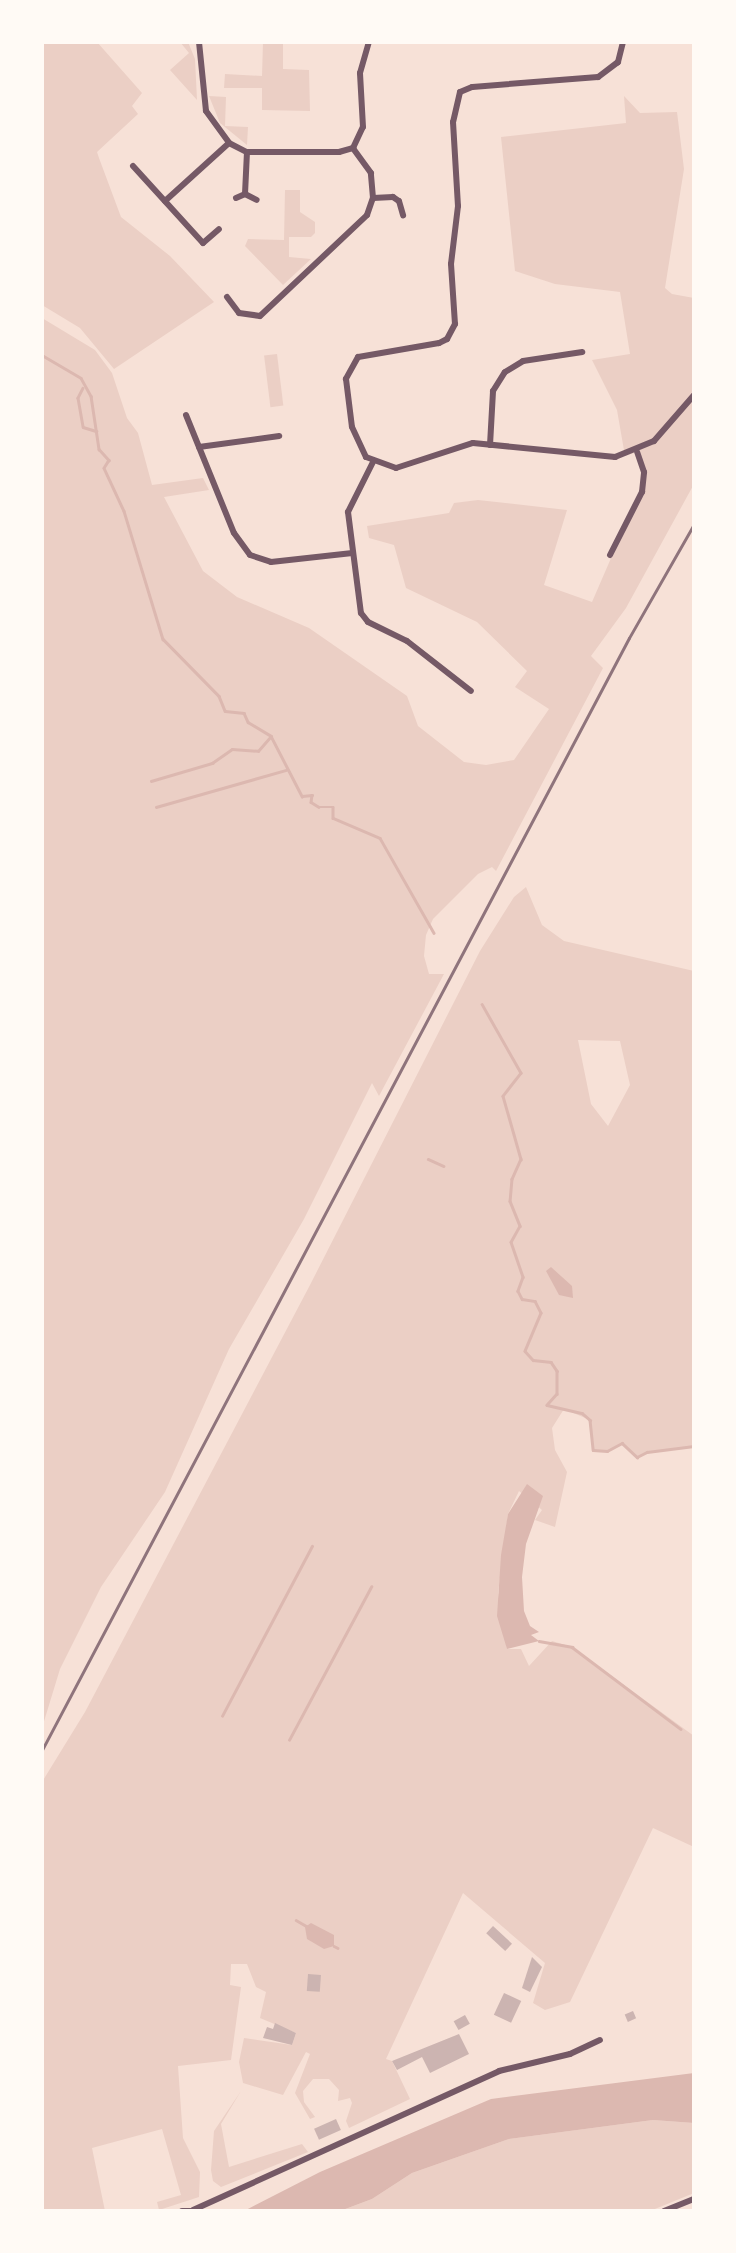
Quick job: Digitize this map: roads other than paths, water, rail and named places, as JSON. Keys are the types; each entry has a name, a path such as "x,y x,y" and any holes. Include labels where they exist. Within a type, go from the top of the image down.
{"street":[{"path":"199,42 206,111 229,143 247,152 339,152 353,148 363,127 360,73 369,42"},
{"path":"624,42 618,62 598,77 472,87 460,92 453,122 458,206 451,254 455,324 447,339 439,343 368,353 358,357 348,372 355,438 373,462 408,467 462,444 606,457 637,452 666,431 694,395"},
{"path":"165,201 229,143"},
{"path":"227,297 239,313 260,316 355,229 373,198 371,173 353,148"},
{"path":"245,194 247,152"},
{"path":"133,166 203,243 219,229"},
{"path":"236,198 245,194"},
{"path":"245,194 257,200"},
{"path":"373,198 393,197 399,201 403,215"},
{"path":"490,445 493,391 505,372 523,361 582,352"},
{"path":"186,415 234,533 250,555 284,562 353,553"},
{"path":"199,447 279,436"},
{"path":"610,555 642,492 643,472 637,452"},
{"path":"373,462 348,512 358,602 368,622 407,641 471,691"},
{"path":"182,2211 194,2210 499,2071 570,2054 600,2040"},
{"path":"669,2210 694,2199"},
{"path":"206,2211 212,2202"}],"waterway":[{"path":"42,355 81,378 91,396 99,449 109,460 104,468 124,511 163,639 219,696 225,711 244,713 248,722 271,736 302,796 312,795 311,802 319,807 333,807 333,818 380,838 434,933"},
{"path":"83,388 78,398 83,427 96,431"},
{"path":"151,781 212,763 232,749 258,751 270,737"},
{"path":"156,807 286,770"},
{"path":"482,1004 521,1073 503,1096 521,1159 512,1179 510,1201 520,1226 511,1242 523,1277 518,1291 522,1299 535,1301 541,1313 525,1351 533,1360 551,1362 557,1371 557,1394 547,1405 582,1413 590,1420 593,1450 607,1451 622,1443 637,1457 647,1452 694,1446"},
{"path":"428,1159 444,1166"},
{"path":"222,1716 312,1546"},
{"path":"289,1740 371,1587"},
{"path":"539,1641 572,1647 681,1729"},
{"path":"296,1920 308,1927"},
{"path":"334,1946 338,1948"}],"railway":[{"path":"42,1750 629,638 694,524"}]}
